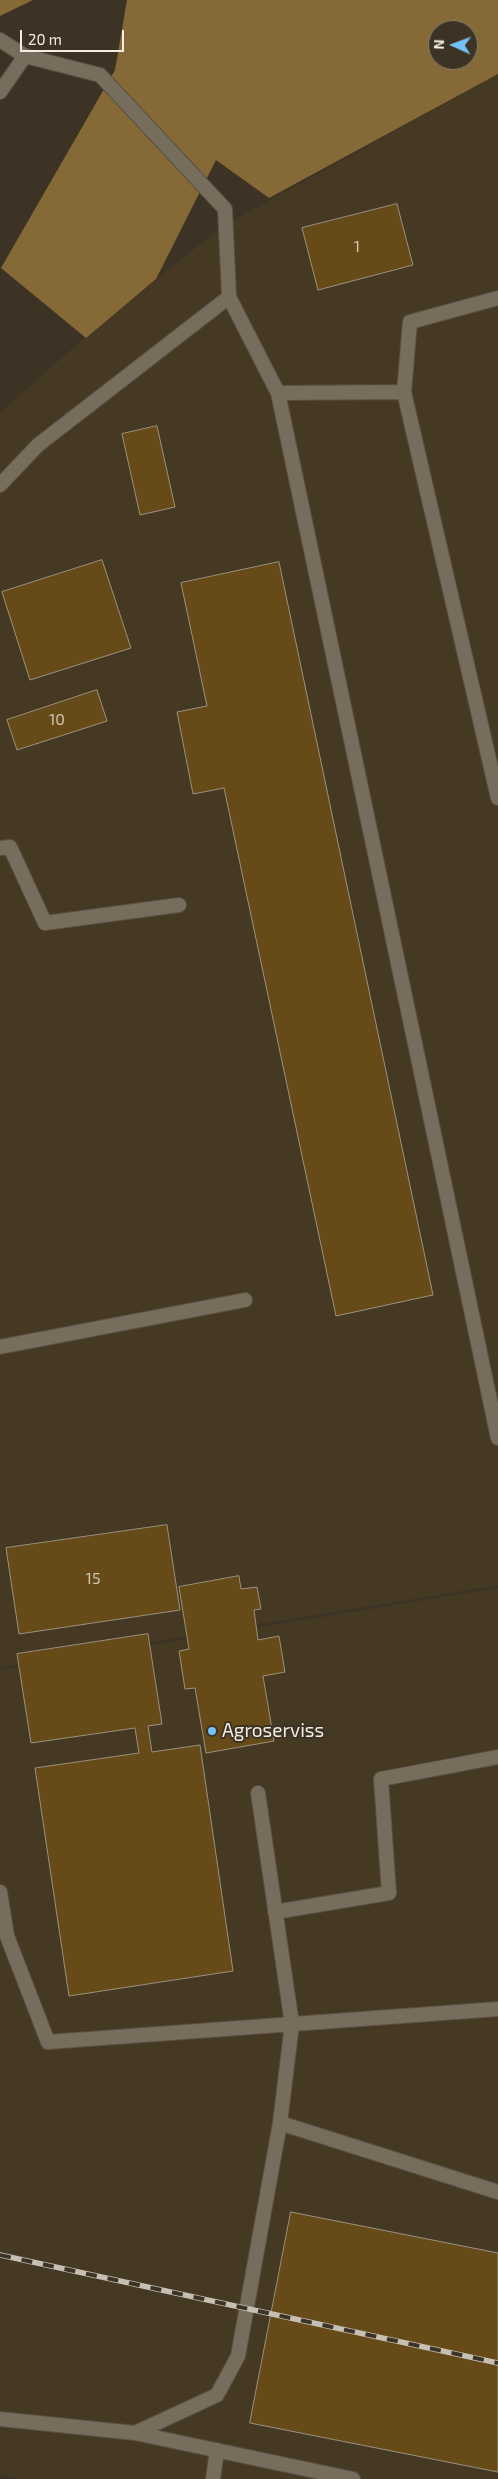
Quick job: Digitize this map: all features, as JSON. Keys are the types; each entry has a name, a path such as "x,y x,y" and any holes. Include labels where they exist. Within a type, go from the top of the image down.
{"street":[{"path":"0,40 24,56 100,75 225,209 229,297 278,393 498,1438"},
{"path":"0,92 24,56"},
{"path":"0,486 38,445 229,297"},
{"path":"498,298 410,322 404,392 498,798"},
{"path":"278,393 404,392"},
{"path":"0,848 10,847 45,923 179,906"},
{"path":"0,1347 245,1300"},
{"path":"275,1912 389,1893 381,1779 498,1757"},
{"path":"135,2432 217,2396 238,2356 280,2123 292,2024 258,1793"},
{"path":"0,1892 7,1936 48,2042 498,2009"},
{"path":"280,2123 498,2192"},
{"path":"0,2418 135,2432 353,2479"},
{"path":"213,2479 217,2450"}],"shaded area":[{"path":"0,0 33,0 0,16"},
{"path":"127,0 498,0 498,74 269,198 216,160 156,279 86,338 1,268 115,70"},
{"path":"498,74 498,1585 0,1667 0,413 85,337 223,226"},
{"path":"498,1588 498,2479 20,2479 0,2475 0,1670"}],"building":[{"path":"397,204 413,265 318,290 302,228"},
{"path":"157,426 175,507 140,515 122,434"},
{"path":"102,560 131,648 30,680 2,592"},
{"path":"279,562 433,1295 336,1316 224,788 193,794 177,712 207,706 181,583"},
{"path":"97,690 107,721 17,750 7,720"},
{"path":"167,1525 180,1610 19,1634 6,1548"},
{"path":"239,1576 241,1589 257,1587 261,1609 254,1610 258,1640 279,1636 285,1672 263,1676 274,1741 206,1753 195,1688 185,1689 179,1651 189,1649 179,1587"},
{"path":"148,1634 162,1724 148,1726 152,1752 200,1745 233,1971 69,1996 35,1768 139,1753 135,1728 31,1743 17,1654"},
{"path":"291,2212 498,2253 498,2472 250,2423"}],"railway":[{"path":"0,2255 498,2363"}],"place":[{"name":"Agroserviss","path":"212,1731"}]}
